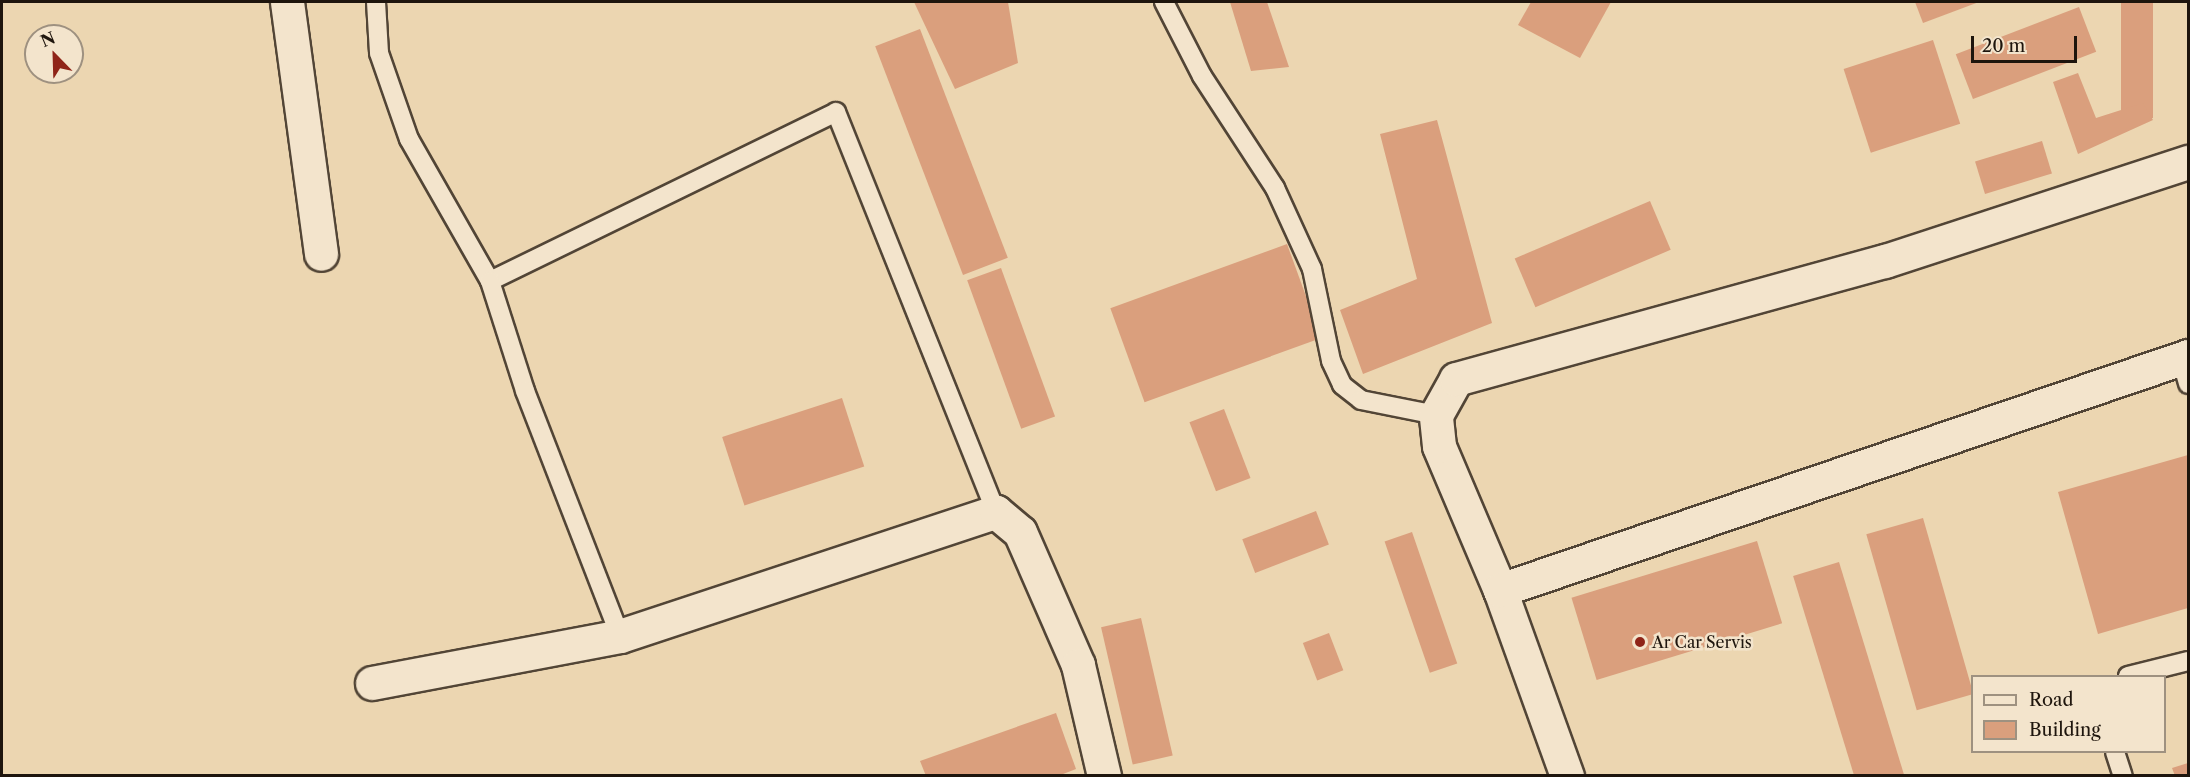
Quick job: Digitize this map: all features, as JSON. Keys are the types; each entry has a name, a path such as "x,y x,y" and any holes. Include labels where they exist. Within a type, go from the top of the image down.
{"street":[{"path":"287,2 321,254"},
{"path":"1567,776 1500,590 1439,446 1436,415 1456,379 1885,261 2188,162"},
{"path":"1500,590 2186,366"},
{"path":"372,683 620,636 996,513 1020,532 1078,665 1104,776"}],"lane":[{"path":"376,2 379,53 409,139 490,281 525,391 620,636"},
{"path":"1164,2 1202,75 1275,188 1312,269 1331,362 1342,385 1361,400 1436,415"},
{"path":"490,281 836,112 996,513"},
{"path":"2132,675 2188,661"},
{"path":"2115,753 2123,776"}],"building":[{"path":"914,2 1008,2 1018,63 955,89"},
{"path":"1230,2 1267,2 1289,67 1251,71"},
{"path":"1531,2 1611,2 1580,58 1518,25"},
{"path":"1915,2 1979,2 1923,23"},
{"path":"2121,2 2153,2 2153,118 2121,118"},
{"path":"2079,7 2096,52 1973,99 1956,54"},
{"path":"920,29 1008,258 963,275 875,46"},
{"path":"1933,40 1960,124 1871,153 1844,69"},
{"path":"2078,73 2096,118 2143,103 2153,120 2078,154 2053,82"},
{"path":"1437,120 1492,323 1363,374 1340,310 1417,279 1380,134"},
{"path":"2042,141 2052,174 1985,194 1975,161"},
{"path":"1650,201 1671,250 1535,307 1515,258"},
{"path":"1287,244 1321,338 1145,402 1110,308"},
{"path":"1001,268 1055,416 1021,429 967,280"},
{"path":"842,398 864,466 744,505 722,437"},
{"path":"1224,409 1251,478 1216,491 1189,422"},
{"path":"2188,455 2188,608 2098,634 2058,492"},
{"path":"1316,511 1329,545 1255,573 1242,539"},
{"path":"1923,518 1971,685 1971,695 1917,710 1866,534"},
{"path":"1412,532 1457,663 1430,673 1385,541"},
{"path":"1757,541 1782,623 1597,680 1571,598"},
{"path":"1839,562 1904,775 1854,776 1793,576"},
{"path":"1141,618 1173,755 1133,765 1101,627"},
{"path":"1329,633 1343,670 1317,680 1303,643"},
{"path":"1056,713 1076,769 1058,776 926,776 920,761"},
{"path":"2188,763 2188,776 2175,776 2172,768"}],"place":[{"name":"Ar Car Servis","path":"1640,642"}]}
